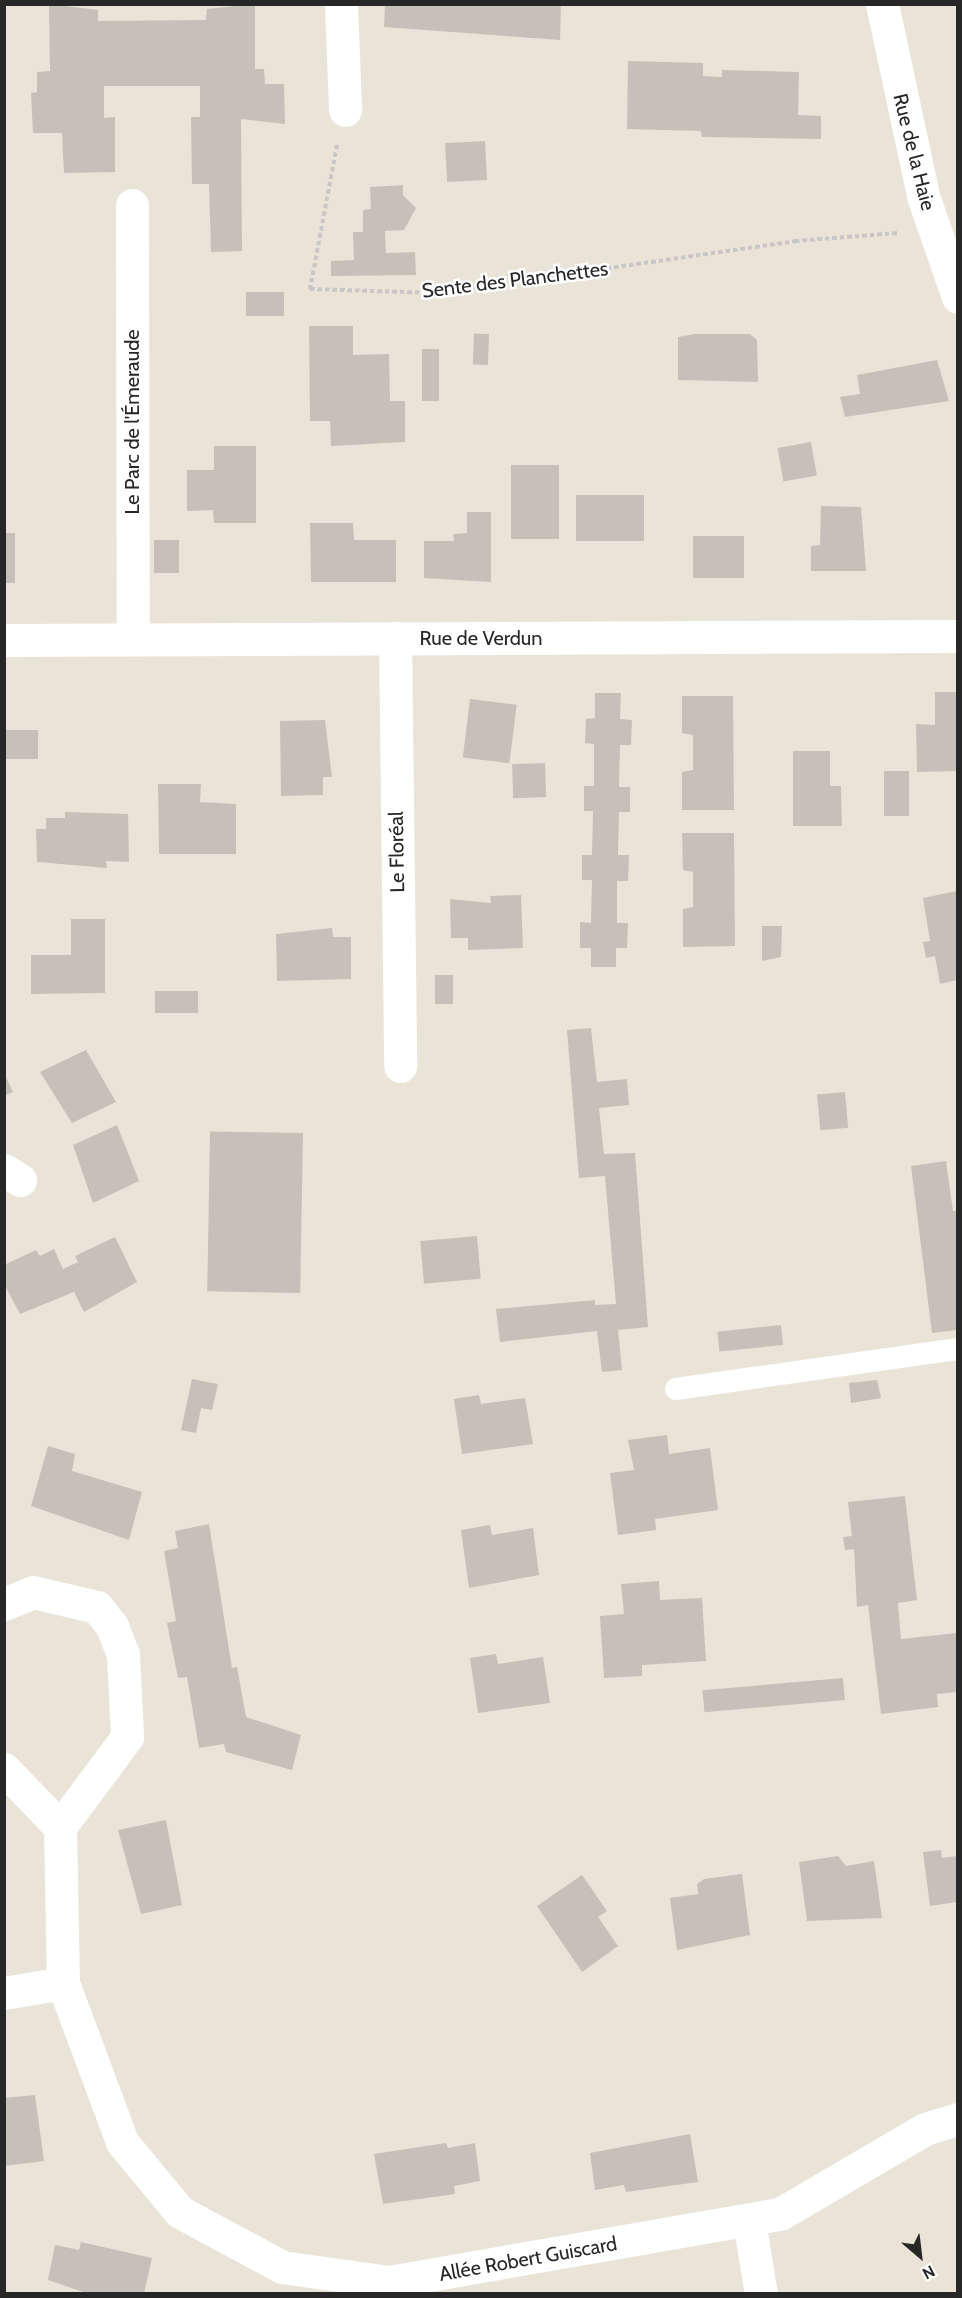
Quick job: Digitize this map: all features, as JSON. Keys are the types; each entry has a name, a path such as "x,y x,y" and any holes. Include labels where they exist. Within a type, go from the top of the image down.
{"street":[{"path":"341,4 345,110"},
{"name":"Rue de la Haie","path":"882,4 906,128 946,226 957,297"},
{"name":"Le Parc de l'Émeraude","path":"132,204 133,639"},
{"name":"Rue de Verdun","path":"4,640 957,636"},
{"name":"Le Floréal","path":"395,638 400,1066"},
{"path":"4,1604 33,1592 97,1608 112,1626 123,1654 128,1737 60,1827 4,1769"},
{"name":"Allée Robert Guiscard","path":"60,1827 63,1983 122,2142 180,2212 282,2267 389,2282 749,2221 780,2214 925,2129 957,2118"},
{"path":"4,1993 63,1983"},
{"path":"749,2221 761,2294"}],"lane":[{"path":"676,1389 957,1349"}],"path":[{"name":"Sente des Planchettes","path":"345,110 310,289 436,293 795,241 946,226"}],"building":[{"path":"49,4 98,10 98,21 206,20 207,9 255,4 255,69 264,69 265,84 284,84 285,124 241,119 242,251 211,252 209,184 192,184 191,117 200,117 200,86 104,86 104,118 115,117 115,172 64,173 62,133 33,133 31,93 37,92 37,72 50,71"},
{"path":"385,4 561,4 560,40 384,27"},
{"path":"628,61 703,63 703,76 722,77 722,70 799,72 798,115 821,116 821,139 702,137 701,131 627,129"},
{"path":"485,141 487,180 447,182 445,143"},
{"path":"403,185 403,195 416,208 404,230 385,231 386,253 415,252 416,275 331,276 331,261 354,260 353,232 363,232 363,210 371,209 370,187"},
{"path":"246,292 284,292 284,316 246,316"},
{"path":"309,326 353,326 353,355 389,354 390,401 405,401 405,442 331,446 330,421 310,421"},
{"path":"474,333 489,334 488,365 473,364"},
{"path":"695,334 750,334 757,340 758,382 678,380 678,337"},
{"path":"422,349 439,349 439,401 422,401"},
{"path":"937,360 949,401 845,417 840,397 860,394 857,375"},
{"path":"811,442 817,475 783,481 778,448"},
{"path":"214,446 256,446 256,523 214,523 213,510 187,511 187,470 214,470"},
{"path":"511,465 559,465 559,539 511,539"},
{"path":"576,495 644,495 644,541 576,541"},
{"path":"821,506 861,507 866,571 811,571 811,546 820,545"},
{"path":"467,512 491,512 491,582 424,578 424,541 454,541 453,534 467,533"},
{"path":"310,523 353,523 354,540 396,540 396,582 311,582"},
{"path":"4,533 15,533 15,583 4,583"},
{"path":"693,536 744,536 744,578 693,578"},
{"path":"154,540 179,540 179,573 154,573"},
{"path":"935,692 957,692 957,771 917,772 916,724 935,725"},
{"path":"595,693 621,693 620,719 632,720 631,745 620,745 619,787 630,787 630,812 619,812 618,855 629,855 628,881 617,881 617,923 628,923 627,948 616,948 616,967 591,967 591,948 580,948 580,922 591,923 592,880 582,880 582,855 592,855 593,811 584,811 584,786 594,786 594,744 585,743 586,719 595,718"},
{"path":"682,696 733,696 734,810 682,810 682,772 693,770 693,735 682,733"},
{"path":"470,699 517,705 509,763 463,758"},
{"path":"325,720 332,777 323,777 323,795 281,796 280,721"},
{"path":"5,730 38,730 38,759 5,759"},
{"path":"793,751 830,751 830,786 841,786 842,826 793,826"},
{"path":"545,763 546,797 513,798 512,764"},
{"path":"884,771 909,771 909,816 884,816"},
{"path":"158,784 201,784 200,802 236,804 236,854 159,854"},
{"path":"65,812 128,814 129,862 106,861 107,868 37,862 36,829 46,829 46,818 65,818"},
{"path":"682,833 734,833 735,946 683,947 683,909 693,907 693,872 683,870"},
{"path":"957,891 957,980 940,984 935,956 926,958 923,942 930,941 923,898"},
{"path":"521,895 523,948 468,950 468,938 451,938 450,899 491,903 490,896"},
{"path":"71,919 105,919 105,993 31,994 31,955 71,955"},
{"path":"762,926 782,926 781,957 762,961"},
{"path":"332,928 333,937 351,937 351,979 277,981 276,934"},
{"path":"435,975 453,975 453,1004 435,1004"},
{"path":"155,991 198,991 198,1013 155,1013"},
{"path":"591,1028 597,1082 627,1079 629,1105 599,1108 604,1154 635,1153 648,1327 618,1330 622,1370 602,1372 597,1331 500,1342 496,1309 595,1300 595,1305 616,1304 605,1176 579,1178 567,1030"},
{"path":"86,1050 116,1102 72,1123 40,1072"},
{"path":"4,1073 13,1092 4,1096"},
{"path":"845,1092 848,1128 820,1130 817,1094"},
{"path":"117,1125 139,1181 93,1203 73,1145"},
{"path":"210,1131 303,1133 300,1293 207,1291"},
{"path":"946,1161 953,1211 957,1211 957,1330 932,1333 911,1166"},
{"path":"477,1236 481,1279 424,1284 420,1241"},
{"path":"115,1237 137,1282 84,1312 74,1292 20,1314 4,1284 4,1265 36,1250 40,1256 54,1249 63,1269 78,1262 75,1256"},
{"path":"781,1325 783,1345 719,1352 717,1332"},
{"path":"192,1379 218,1384 212,1410 201,1408 196,1433 181,1430"},
{"path":"877,1380 881,1398 851,1403 849,1383"},
{"path":"479,1395 481,1404 525,1398 533,1444 462,1454 454,1399"},
{"path":"667,1435 669,1454 710,1448 718,1510 655,1519 656,1530 618,1535 610,1473 634,1470 628,1440"},
{"path":"48,1446 75,1454 72,1471 142,1492 129,1540 31,1506"},
{"path":"905,1496 917,1600 898,1603 901,1639 957,1633 957,1692 937,1694 938,1707 881,1714 868,1605 857,1607 854,1549 845,1550 843,1537 852,1536 848,1502"},
{"path":"209,1524 232,1668 237,1667 246,1717 301,1735 292,1770 226,1752 224,1744 199,1748 187,1677 178,1678 167,1623 176,1621 164,1551 178,1548 175,1531"},
{"path":"490,1525 492,1535 533,1528 539,1575 469,1588 461,1530"},
{"path":"659,1581 660,1600 702,1598 706,1661 642,1665 642,1676 604,1678 600,1616 624,1614 621,1584"},
{"path":"496,1654 498,1664 543,1657 550,1703 478,1713 470,1658"},
{"path":"843,1678 845,1700 704,1712 703,1690"},
{"path":"166,1820 182,1905 141,1914 118,1830"},
{"path":"941,1850 942,1858 957,1856 957,1902 930,1906 923,1852"},
{"path":"838,1856 846,1866 874,1861 882,1918 807,1921 799,1862"},
{"path":"742,1874 750,1935 677,1950 670,1898 698,1894 697,1884 704,1879"},
{"path":"582,1875 607,1911 598,1917 618,1946 582,1972 537,1906"},
{"path":"35,2095 44,2161 4,2166 4,2098"},
{"path":"690,2134 698,2182 626,2192 624,2185 595,2190 590,2153"},
{"path":"446,2143 448,2148 475,2143 480,2181 454,2186 455,2194 383,2204 374,2154"},
{"path":"81,2242 152,2258 144,2294 89,2294 48,2280 55,2245 79,2250"}]}
